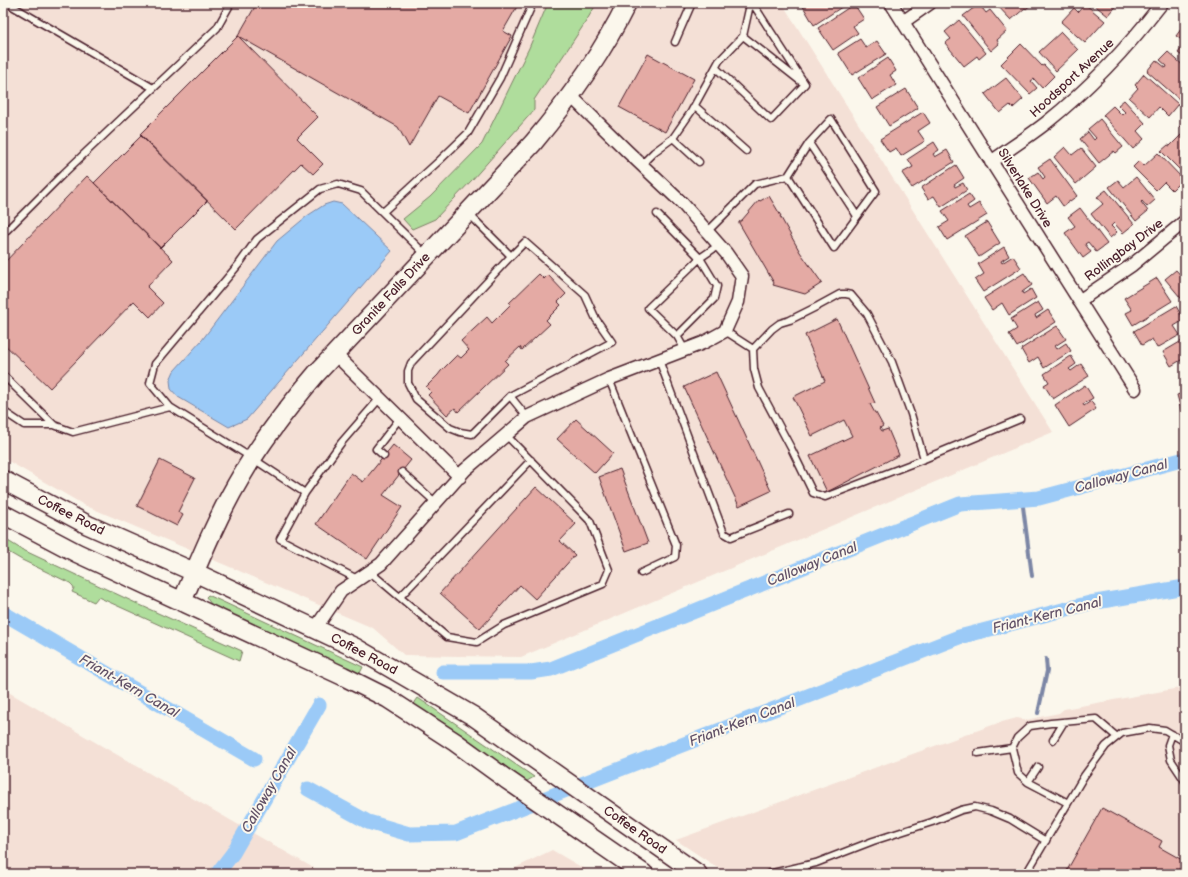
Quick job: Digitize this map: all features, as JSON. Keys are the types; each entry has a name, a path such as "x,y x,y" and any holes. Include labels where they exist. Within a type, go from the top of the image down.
{"main road":[{"name":"Granite Falls Drive","path":"182,602 221,513 252,458 286,410 316,374 468,213 555,117 571,96 605,44 626,3"},
{"name":"Coffee Road","path":"3,480 88,525 194,572 356,648 473,716 698,874"},
{"path":"3,514 77,553 343,676 387,698 455,742 644,874"}],"street":[{"name":"Silverlake Drive","path":"890,3 1135,389"},
{"path":"902,22 930,3"},
{"name":"Hoodsport Avenue","path":"991,162 1046,122 1082,91 1143,28 1162,3"},
{"path":"315,628 342,592 381,564 465,470 527,418 609,379 703,343 725,331 738,302 742,276 726,253 682,203 571,96"},
{"name":"Rollingbay Drive","path":"1079,301 1132,265 1185,221"},
{"path":"335,354 460,477"}],"lane":[{"path":"8,3 153,88"},
{"path":"3,234 216,28 231,3"},
{"path":"383,212 468,133 500,78 533,3"},
{"path":"675,42 692,3"},
{"path":"641,165 654,152 673,138 695,106 719,61 743,36 750,9 753,4 805,84"},
{"path":"743,36 805,84"},
{"path":"716,68 771,120 805,84"},
{"path":"695,106 746,151"},
{"path":"707,232 754,184 788,176 809,143 831,119 876,191 834,248 788,176"},
{"path":"673,138 699,162"},
{"path":"809,143 857,216"},
{"path":"305,493 170,407 150,384 154,364 239,264 257,239 320,189 338,184 361,191 427,256"},
{"path":"468,213 511,256"},
{"path":"657,214 700,258 717,286 714,299 677,336"},
{"path":"525,242 585,296 596,319 612,342 510,396 472,434 460,432 450,428 416,399 408,383 408,371 412,362 511,256 525,242"},
{"path":"685,350 677,336 648,308 700,258 718,244"},
{"path":"924,459 911,414 892,362 867,314 850,295 840,294 780,323 772,329 753,349 754,369 759,388 813,493 825,498 924,459 1020,419"},
{"path":"725,331 753,349"},
{"path":"660,360 724,533 730,537 789,514"},
{"path":"3,375 54,425"},
{"path":"609,379 676,545 675,557 641,573"},
{"path":"510,396 527,418"},
{"path":"359,580 280,539 305,493 341,442 380,398"},
{"path":"3,411 24,425 54,425 74,432 170,407"},
{"path":"384,456 376,449 400,418"},
{"path":"370,572 446,637 477,642 504,625 603,584 609,570 590,521 506,435"},
{"path":"400,597 531,460"},
{"path":"402,472 436,503"},
{"path":"1068,803 1028,782 1018,773 1012,748 1017,738 1030,726 1096,719 1117,737"},
{"path":"1053,740 1064,722"},
{"path":"1026,874 1084,776 1106,746 1122,733 1150,728 1165,730 1185,742"},
{"path":"1172,734 1168,744 1171,760 1185,781"},
{"path":"978,753 1012,748"},
{"path":"1028,782 1038,767"},
{"path":"768,874 816,863 873,841 932,822 961,810 975,807 991,811 1010,819 1046,840"},
{"path":"799,867 810,874"}],"shaded area":[{"path":"3,3 782,3 1053,432 521,657 404,655 373,628 84,505 3,458"},
{"path":"1185,687 1185,874 727,874 676,840 998,723 1017,718 1026,720 1059,713 1064,709"},
{"path":"3,689 272,844 324,874 3,874"},
{"path":"552,850 593,874 503,874"}],"green space":[{"path":"548,3 597,3 534,100 534,110 435,219 412,229 403,219 430,197 482,144 529,48"},
{"path":"3,538 21,549 242,651 239,661 98,597 94,602 72,592 74,588 70,583 22,560 3,549"},
{"path":"208,595 363,667 359,675 213,607 206,597"},
{"path":"418,698 534,777 527,781 413,705"}],"water":[{"path":"333,202 342,204 392,251 247,419 229,427 178,397 171,389 170,380 174,371 202,340 277,241 307,216 324,205"}],"building":[{"path":"257,3 519,3 503,31 512,36 469,113 438,96 409,147 398,127 238,36"},
{"path":"801,3 848,3 814,25"},
{"path":"995,3 1033,3 1011,20"},
{"path":"1092,3 1119,3 1108,16"},
{"path":"854,4 864,19 853,26 858,33 833,50 818,28"},
{"path":"979,4 986,13 990,10 1007,31 997,40 999,44 991,51 963,16"},
{"path":"1085,4 1105,21 1085,43 1061,22 1074,8 1078,12"},
{"path":"959,20 986,53 979,59 977,56 964,66 945,43 951,39 945,32"},
{"path":"1184,25 1185,26 1185,42 1176,36"},
{"path":"1061,32 1078,50 1056,71 1039,52"},
{"path":"238,36 318,117 297,138 323,164 313,174 301,163 236,229 140,134"},
{"path":"860,39 866,48 877,41 886,54 852,75 838,53"},
{"path":"1021,44 1054,76 1042,88 1034,79 1031,81 1037,88 1030,94 1001,64"},
{"path":"1185,44 1185,58 1178,53"},
{"path":"1168,52 1185,67 1185,79 1182,82 1185,85 1185,95 1180,100 1147,71 1156,60 1166,68 1167,66 1160,60"},
{"path":"648,54 694,79 665,132 619,107"},
{"path":"888,58 896,71 890,75 896,85 872,100 858,78"},
{"path":"1144,74 1178,104 1168,116 1159,107 1150,117 1129,98 1138,88 1135,85"},
{"path":"1006,78 1023,99 1013,108 1010,105 1000,113 985,94"},
{"path":"906,89 918,108 889,126 877,107"},
{"path":"1124,100 1145,123 1137,131 1144,139 1133,149 1103,115 1113,106 1122,115 1125,112 1118,105"},
{"path":"923,112 930,123 918,131 925,141 901,156 896,148 889,152 880,139"},
{"path":"1100,119 1123,147 1116,153 1114,151 1099,163 1080,139 1088,132 1094,140 1096,138 1088,129"},
{"path":"1185,120 1185,130 1180,126"},
{"path":"1182,134 1185,137 1185,175 1161,151 1168,145 1170,146"},
{"path":"141,136 207,201 160,248 94,183"},
{"path":"934,142 939,150 933,154 935,157 947,150 954,162 912,188 902,173 913,167 908,159"},
{"path":"1065,147 1072,155 1081,148 1096,167 1076,184 1054,157"},
{"path":"1158,153 1183,179 1172,190 1164,182 1156,190 1133,167 1139,161 1144,166"},
{"path":"1050,159 1077,196 1063,206 1056,196 1047,203 1029,178 1038,172 1043,179 1045,177 1038,167"},
{"path":"956,165 964,178 954,185 955,187 963,183 967,190 941,207 934,196 928,199 921,188"},
{"path":"87,176 173,260 147,287 163,303 150,317 134,301 50,388 3,343 3,264"},
{"path":"1136,177 1155,200 1147,207 1142,201 1141,202 1148,211 1136,221 1109,187 1118,180 1124,187"},
{"path":"1106,190 1134,224 1123,233 1114,223 1111,226 1117,232 1110,238 1091,214 1103,204 1097,197"},
{"path":"969,194 974,201 967,206 969,209 979,203 987,215 947,240 939,227 949,221 942,211"},
{"path":"769,196 800,252 822,283 805,294 773,285 774,283 739,223 759,200 760,201"},
{"path":"1080,208 1107,244 1096,252 1088,242 1085,244 1091,252 1083,258 1065,233 1075,226 1068,217"},
{"path":"987,222 1000,243 979,257 965,236"},
{"path":"1004,247 1009,256 1001,261 1002,263 1013,256 1021,268 983,292 975,280 984,274 978,264"},
{"path":"1176,270 1184,279 1185,278 1185,303 1165,279"},
{"path":"1024,273 1032,285 1022,292 1023,294 1031,289 1036,298 1009,315 1002,303 992,310 984,298"},
{"path":"539,274 544,279 548,275 566,294 558,302 561,305 546,320 550,324 522,350 520,347 505,361 508,364 458,412 455,408 447,415 428,395 431,392 426,387 457,355 461,358 469,350 461,341 487,317 492,323 511,304 509,303"},
{"path":"1157,278 1172,301 1133,325 1126,313 1132,310 1124,298"},
{"path":"1038,302 1043,310 1035,315 1036,318 1048,310 1056,322 1017,347 1009,334 1017,329 1011,319"},
{"path":"1176,306 1184,320 1174,326 1180,335 1157,348 1152,339 1142,345 1134,331"},
{"path":"837,319 875,403 870,404 883,426 880,428 882,431 888,429 899,455 827,492 810,456 852,436 844,420 812,436 793,397 825,381 805,335"},
{"path":"1057,326 1066,339 1055,346 1057,349 1066,343 1071,351 1044,368 1038,357 1029,363 1021,349"},
{"path":"1185,339 1185,367 1181,360 1171,366 1163,352"},
{"path":"1071,356 1076,364 1069,369 1071,371 1081,364 1089,376 1053,399 1044,385 1049,382 1044,374"},
{"path":"716,372 771,491 739,506 684,387"},
{"path":"1085,385 1093,398 1083,404 1084,406 1091,401 1096,409 1069,427 1055,405"},
{"path":"1185,392 1185,409 1181,410 1177,395"},
{"path":"576,419 613,453 595,473 557,439"},
{"path":"393,445 411,460 383,495 402,507 367,559 316,524 351,473 363,482"},
{"path":"160,460 195,478 178,512 183,515 177,526 137,506"},
{"path":"620,469 648,543 626,551 599,477"},
{"path":"536,487 576,524 560,541 575,555 535,599 520,585 480,629 440,593"},
{"path":"1102,808 1162,841 1159,847 1184,861 1177,874 1065,874"}],"waterway":[{"name":"Calloway Canal","path":"443,672 531,672 551,669 960,504 1039,498 1185,459"},
{"path":"1022,499 1032,576"},
{"name":"Friant-Kern Canal","path":"308,789 368,822 409,834 456,833 959,637 1090,603 1185,587"},
{"name":"Friant-Kern Canal","path":"3,613 254,759"},
{"path":"1038,713 1047,671 1046,659"},
{"name":"Calloway Canal","path":"217,874 233,853 319,705"}]}
